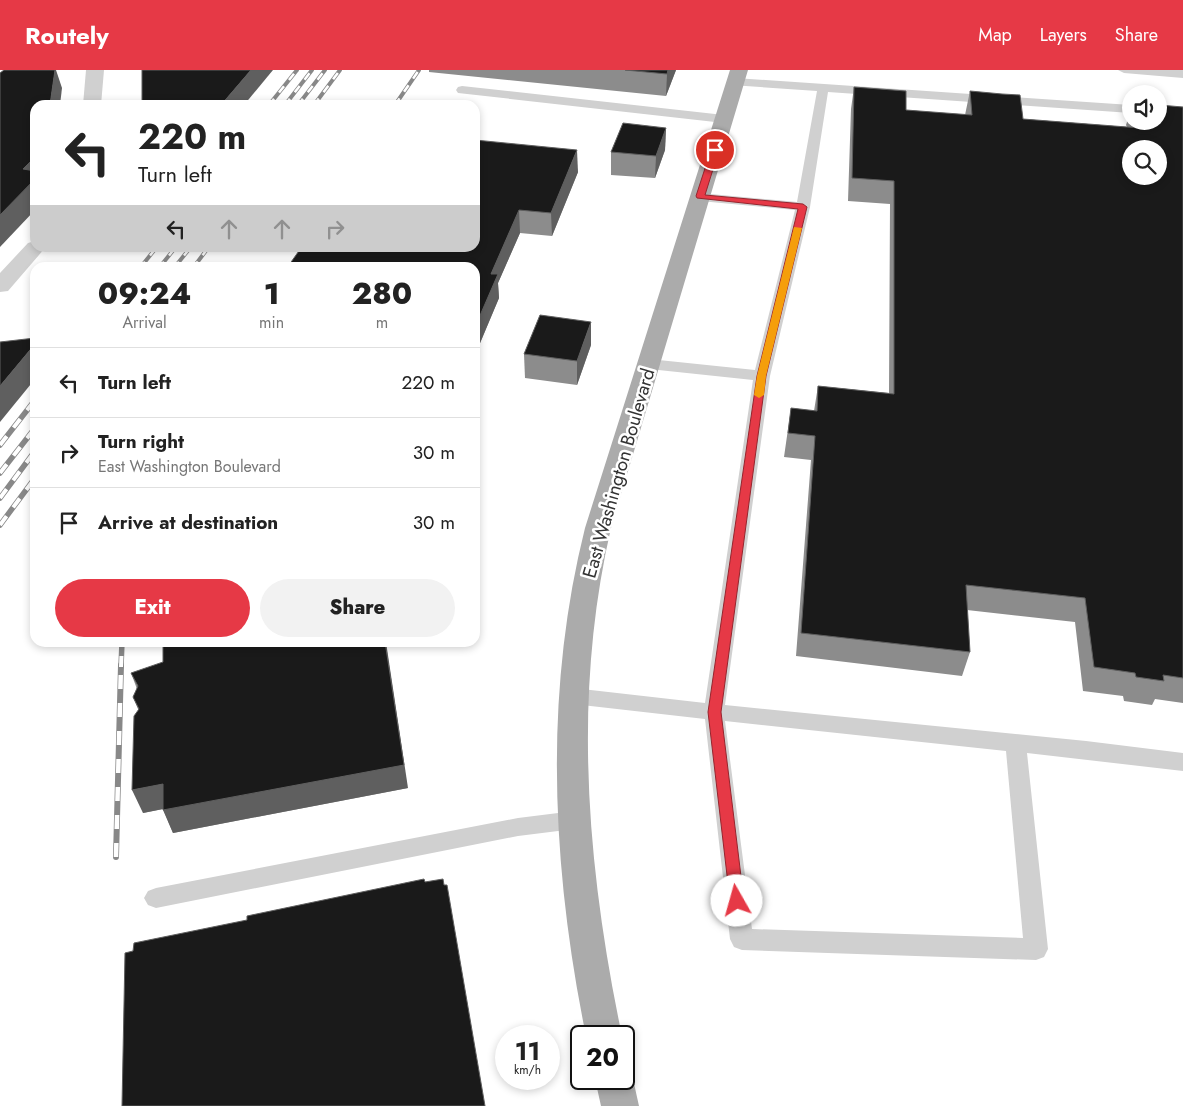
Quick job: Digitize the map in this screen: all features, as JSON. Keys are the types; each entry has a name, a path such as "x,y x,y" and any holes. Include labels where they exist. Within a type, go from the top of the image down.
{"main road":[{"name":"East Washington Boulevard","path":"602,1025 590,971 580,893 571,756 573,696 584,590 596,537 737,76"},
{"path":"616,1090 620,1106"}],"street":[{"path":"92,100 95,70"},
{"path":"0,286 31,252"}],"lane":[{"path":"1124,70 1183,74"},
{"path":"737,76 823,88 1122,108"},
{"path":"823,88 803,207 762,376 714,712 742,939 1036,949 1016,743"},
{"path":"462,90 724,119"},
{"path":"700,196 803,207"},
{"path":"649,364 762,376"},
{"path":"573,696 1183,762"},
{"path":"156,898 518,827 574,820"}],"building":[{"path":"4,70 55,70 51,100 30,100 30,162 23,169 30,170 30,184 0,215 0,73"},
{"path":"142,70 251,70 225,100 142,100"},
{"path":"625,70 668,70 667,74"},
{"path":"854,87 906,91 906,110 972,115 970,91 1020,95 1023,119 1122,127 1122,130 1167,130 1167,106 1183,107 1183,678 1163,675 1164,681 1136,677 1135,673 1094,667 1085,598 966,585 970,652 801,633 815,436 788,433 791,408 817,411 818,386 894,394 894,181 852,178"},
{"path":"623,123 666,128 656,156 611,152"},
{"path":"480,140 577,150 551,213 519,210 491,274 498,274 480,315 480,262 291,262 298,252 480,252"},
{"path":"540,315 591,322 577,361 524,354"},
{"path":"30,339 30,350 0,386 0,342"},
{"path":"163,647 386,647 404,765 163,810 163,784 132,790 134,716 139,709 133,697 138,686 131,673 163,662"},
{"path":"424,879 425,882 443,879 444,885 447,885 485,1106 122,1106 125,953 133,951 134,943 247,920 247,916"}],"railway":[{"path":"273,100 297,70"},
{"path":"289,100 312,70"},
{"path":"302,100 325,70"},
{"path":"318,100 340,70"},
{"path":"398,100 419,70"},
{"path":"145,262 153,252"},
{"path":"164,262 172,252"},
{"path":"179,262 187,252"},
{"path":"198,262 205,252"},
{"path":"0,445 30,406"},
{"path":"0,473 30,434"},
{"path":"0,498 30,458"},
{"path":"0,525 30,485"},
{"path":"121,667 122,647"},
{"path":"116,857 121,665"}],"slow traffic":[{"path":"759,395 797,228"}],"route":[{"path":"715,150 700,196 803,207 762,376 714,712 737,901"}]}
